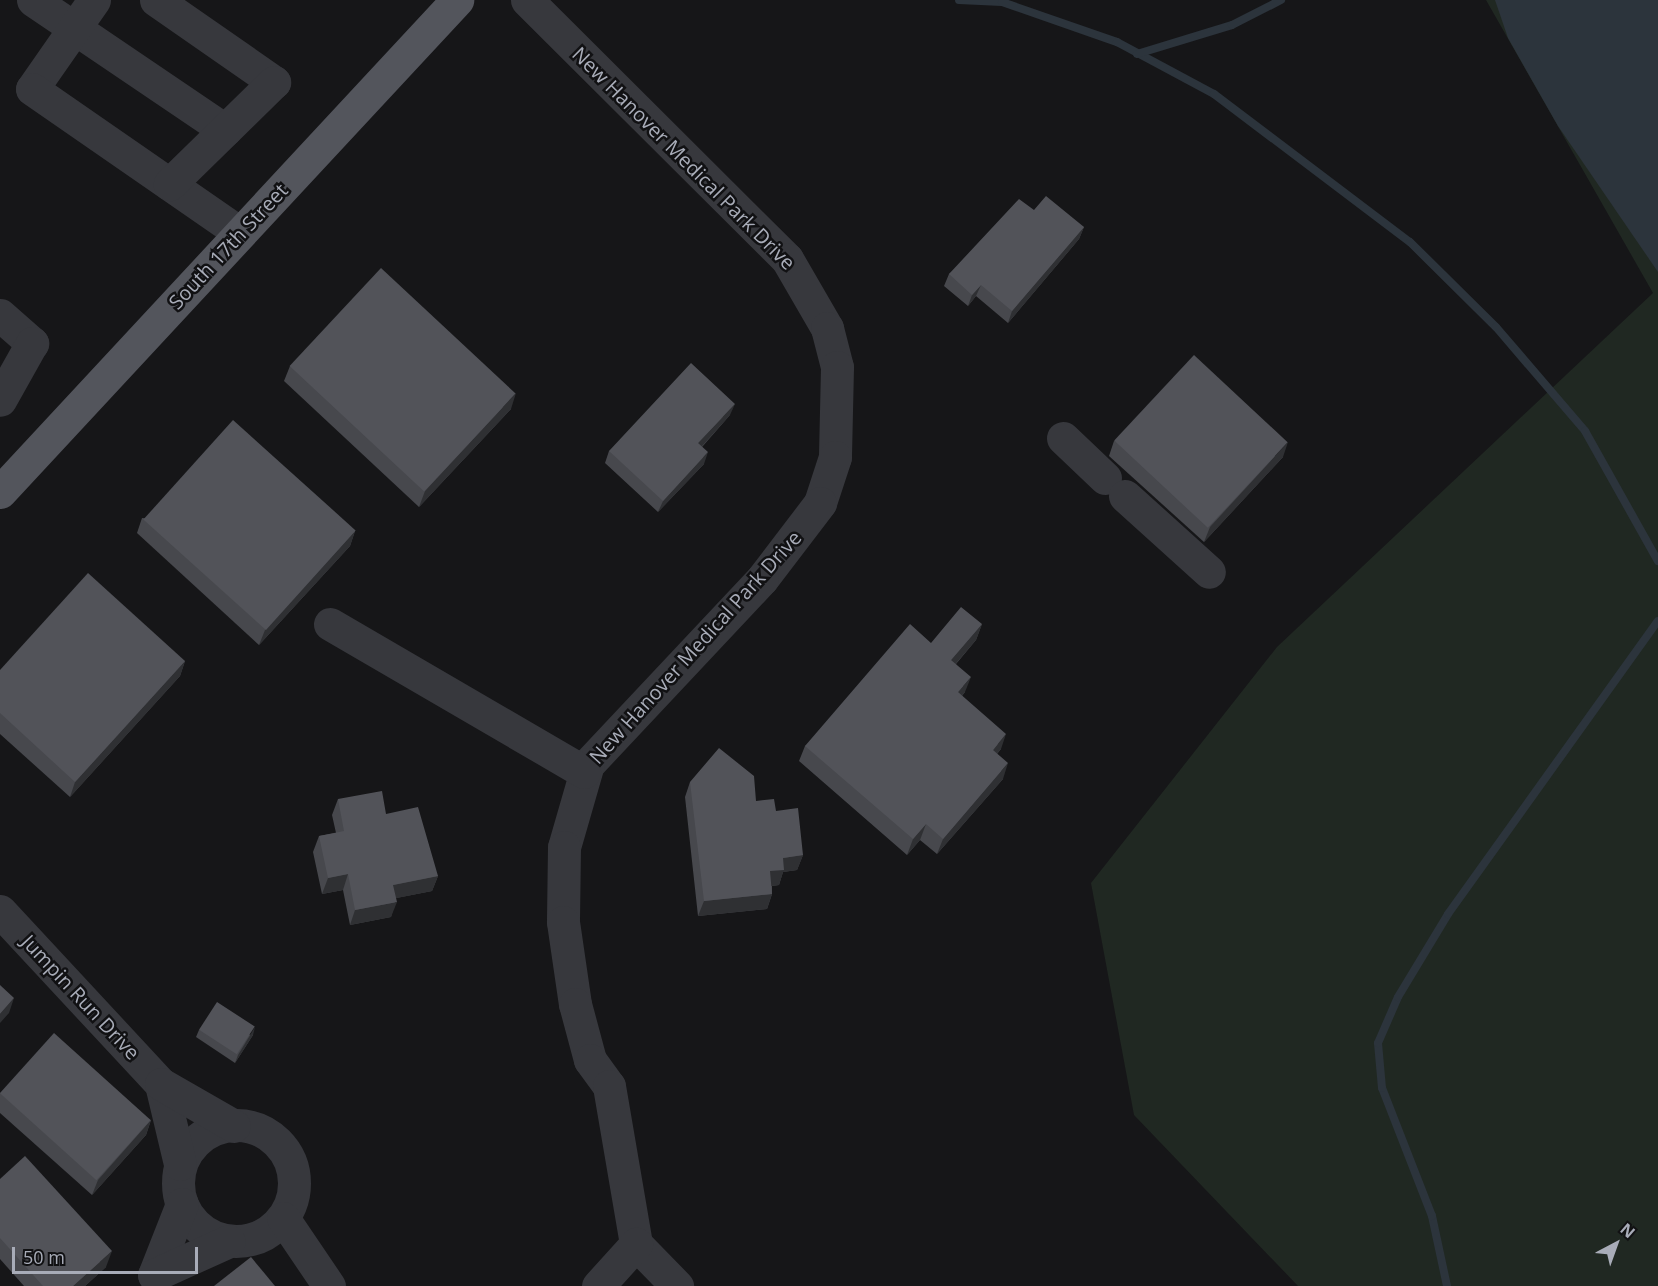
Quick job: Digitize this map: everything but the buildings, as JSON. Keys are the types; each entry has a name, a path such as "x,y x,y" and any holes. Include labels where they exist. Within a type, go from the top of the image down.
{"main road":[{"name":"South 17th Street","path":"6,476 240,233 457,0"}],"street":[{"path":"33,0 225,130"},
{"path":"94,0 32,89 240,233"},
{"path":"156,0 274,82 170,184"},
{"name":"New Hanover Medical Park Drive","path":"527,0 787,259 827,328 837,367 835,457 819,503 762,579 584,772 564,847 563,922 590,1060 609,1086 636,1244"},
{"path":"0,315 32,343 5,376"},
{"path":"1063,438 1209,572"},
{"path":"330,624 584,772"},
{"name":"Jumpin Run Drive","path":"0,911 161,1084 234,1126 269,1136 288,1160 294,1189 283,1218 259,1237 229,1241 147,1280"},
{"name":"Jumpin Run Drive","path":"147,1280 182,1204 180,1164 161,1084"},
{"path":"180,1164 199,1138 234,1126"},
{"name":"Jumpin Run Drive","path":"182,1204 201,1230 229,1241"},
{"path":"283,1218 329,1286"},
{"path":"598,1286 636,1244 668,1283"}],"shaded area":[{"path":"1486,0 1658,0 1658,1286 1298,1286 1134,1115 1091,883 1277,647 1653,293"},
{"path":"1495,0 1658,0 1658,272 1558,126 1508,38"}],"waterway":[{"path":"959,0 1002,2 1117,42 1214,94 1410,242 1496,327 1585,431 1658,561"},
{"path":"1137,54 1232,25 1281,0"},
{"path":"1447,1286 1432,1216 1382,1088 1378,1043 1398,997 1448,914 1658,621"}]}
